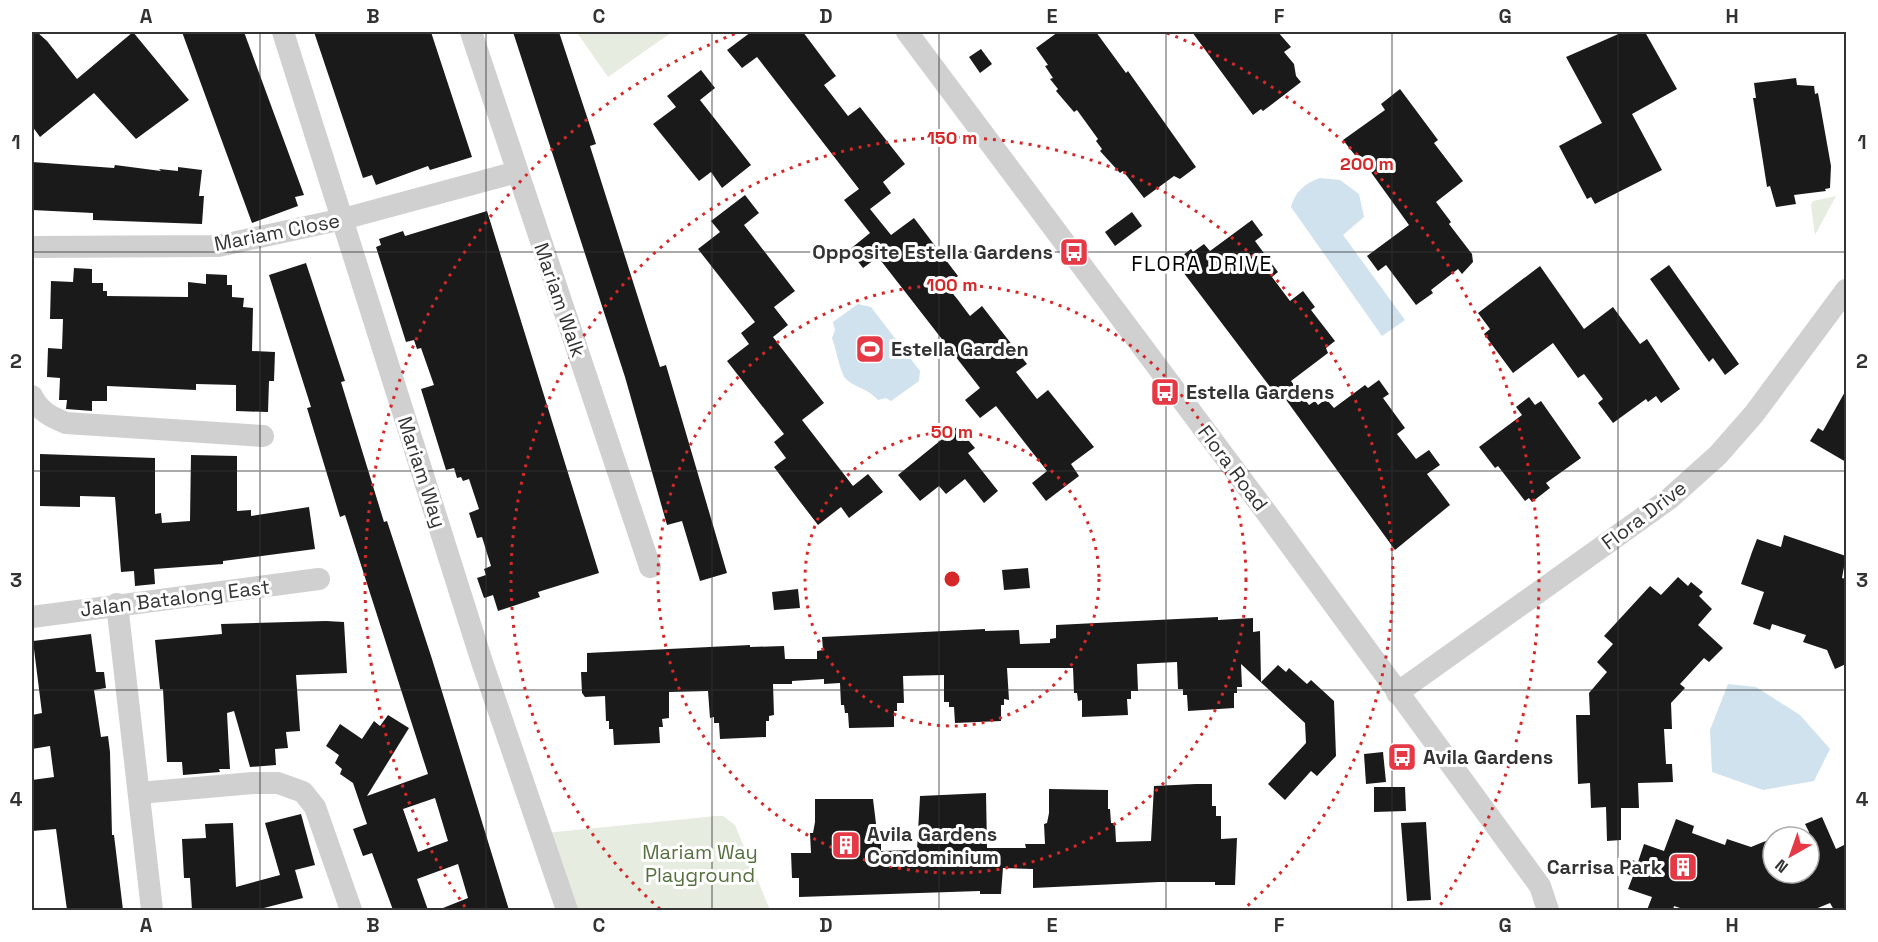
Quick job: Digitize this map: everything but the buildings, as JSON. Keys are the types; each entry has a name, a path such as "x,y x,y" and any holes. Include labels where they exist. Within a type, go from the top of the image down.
{"street":[{"name":"Mariam Way","path":"283,32 482,662 567,910"},
{"name":"Mariam Walk","path":"471,32 650,567"},
{"name":"Flora Road","path":"906,32 1266,512 1540,886 1548,910"},
{"name":"Mariam Close","path":"32,247 218,246 343,219 517,172"},
{"name":"Flora Drive","path":"1397,693 1669,500 1718,455 1754,414 1846,290"},
{"path":"32,396 35,404 48,415 66,423 263,436"},
{"name":"Jalan Batalong East","path":"32,617 319,579"},
{"path":"117,604 152,910"},
{"path":"139,793 202,786 270,783 290,785 303,792 315,807 351,910"}],"green space":[{"path":"581,32 672,32 608,77 578,34"},
{"path":"1836,196 1815,235 1811,205 1813,201"},
{"name":"Mariam Way Playground","path":"723,816 735,825 770,910 571,910 545,833"}],"water":[{"path":"1320,178 1340,180 1359,194 1364,217 1343,235 1405,320 1382,336 1291,207 1301,189"},
{"name":"Estella Garden","path":"858,304 871,307 920,371 919,381 891,401 886,398 878,400 869,392 849,382 840,366 832,338 835,330 833,322"},
{"path":"1728,684 1756,687 1800,715 1830,749 1814,781 1763,790 1712,772 1710,730"}],"place":[{"name":"Opposite Estella Gardens","path":"1074,252"},
{"name":"Estella Garden","path":"870,349"},
{"name":"Estella Gardens","path":"1165,392"},
{"name":"Avila Gardens","path":"1402,757"},
{"name":"Avila Gardens Condominium","path":"846,845"},
{"name":"Carrisa Park","path":"1683,867"}],"district":[{"name":"FLORA DRIVE","path":"1202,263"}]}
